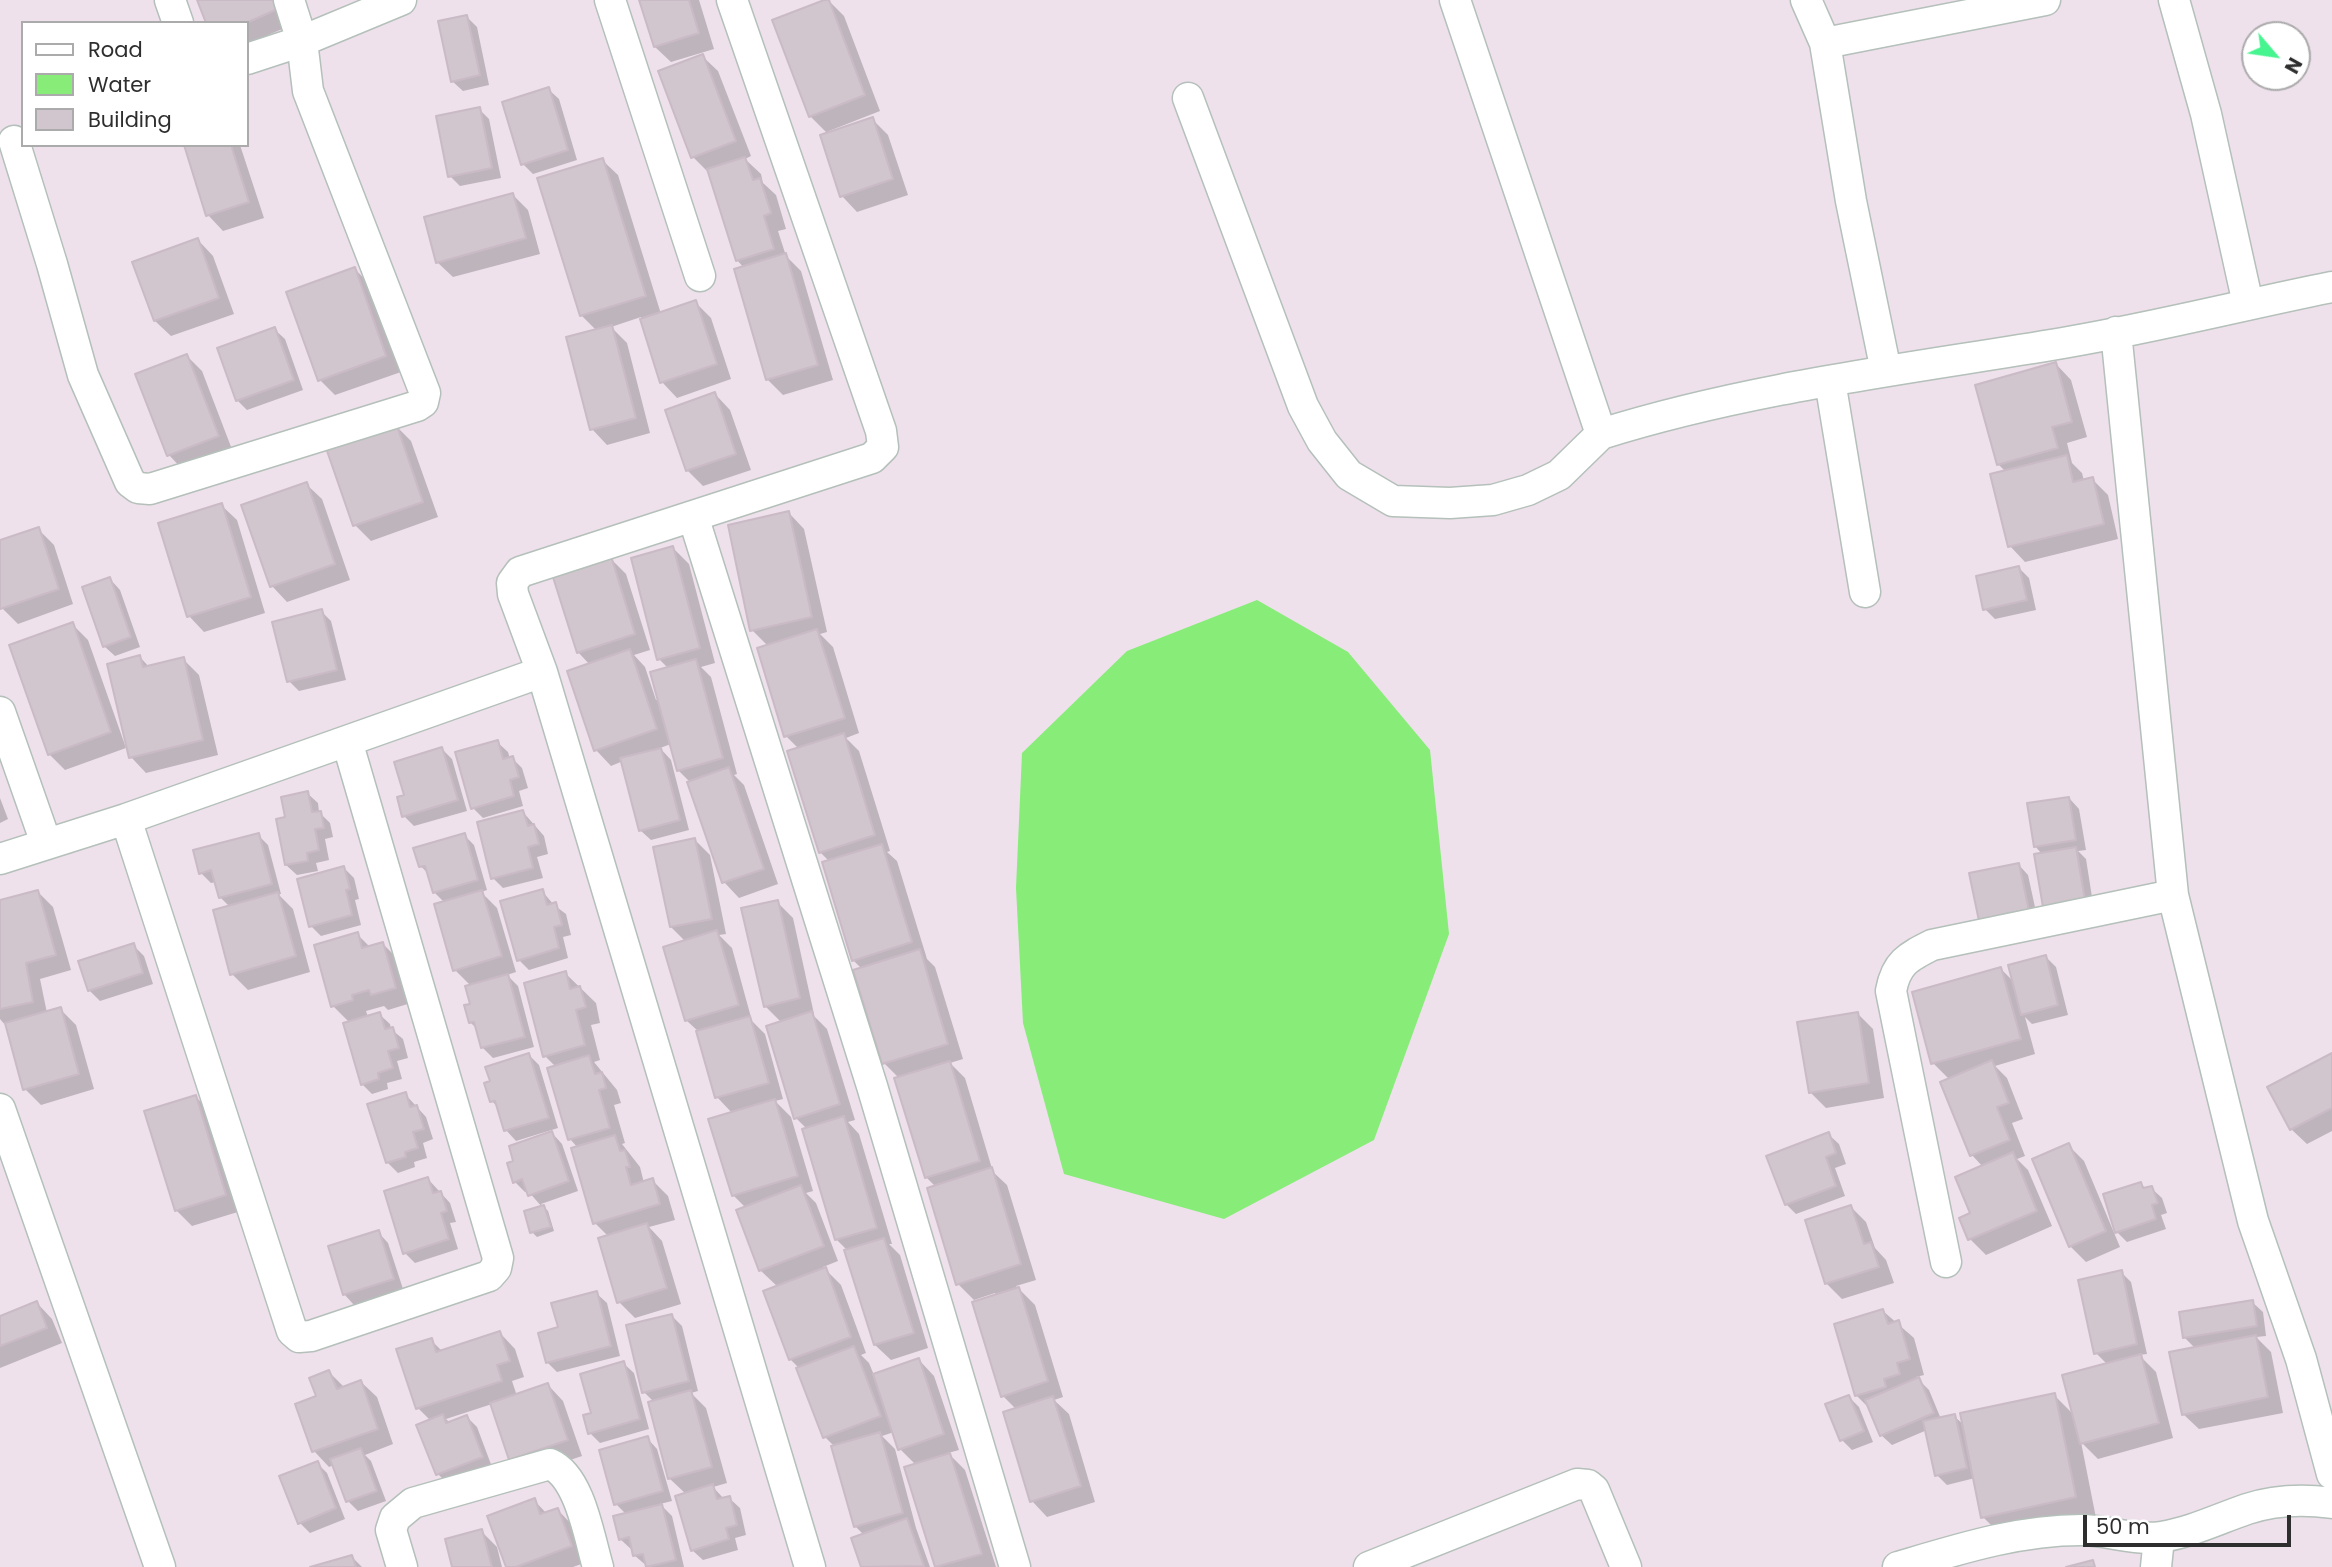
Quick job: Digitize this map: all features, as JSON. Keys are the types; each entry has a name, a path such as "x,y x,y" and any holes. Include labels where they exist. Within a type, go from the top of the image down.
{"street":[{"path":"170,0 177,21"},
{"path":"12,141 52,264 83,375 130,482 138,488 150,489 417,406 423,402 425,393 308,91 302,41 289,0"},
{"path":"248,59 302,41 401,0"},
{"path":"610,0 700,276"},
{"path":"732,0 881,431 883,447 872,458 520,572 512,583 513,594 542,672 810,1567"},
{"path":"1455,0 1601,434"},
{"path":"1806,0 1825,43 1851,201 1886,371"},
{"path":"1825,43 2045,0"},
{"path":"2174,0 2207,114 2248,304"},
{"path":"1188,98 1303,406 1322,441 1349,475 1394,501 1450,503 1493,500 1528,490 1559,475 1601,434 1660,415 1741,396 2066,342 2332,287"},
{"path":"2116,332 2173,895 2253,1221 2301,1359 2332,1474"},
{"path":"1830,381 1865,592"},
{"path":"693,516 872,1086 1016,1567"},
{"path":"0,859 126,819 542,672"},
{"path":"0,712 47,843"},
{"path":"126,819 292,1331 299,1338 311,1336 489,1276 496,1268 498,1258 347,741"},
{"path":"1946,1262 1891,991 1894,975 1907,958 1933,945 2173,895"},
{"path":"0,1109 160,1567"},
{"path":"402,1567 391,1530 394,1518 413,1503 550,1464 559,1468 575,1489 598,1567"},
{"path":"1369,1567 1432,1556 1577,1484 1588,1485 1594,1490 1626,1567"},
{"path":"1898,1567 1984,1542 2041,1531 2085,1530 2159,1538 2207,1526 2247,1509 2282,1501 2314,1500 2332,1503"},
{"path":"2157,1567 2159,1538"}],"water":[{"path":"1257,600 1348,652 1430,750 1449,934 1374,1140 1224,1219 1064,1174 1023,1023 1016,888 1022,753 1127,651"}],"building":[{"path":"197,0 277,0 280,8 248,22 205,21"},
{"path":"639,0 689,0 699,33 654,47"},
{"path":"829,0 865,95 809,117 772,20"},
{"path":"467,15 480,75 451,82 438,21"},
{"path":"703,54 736,141 691,158 658,71"},
{"path":"549,87 568,150 521,165 502,102"},
{"path":"480,107 492,168 448,177 436,116"},
{"path":"873,117 893,179 840,197 820,135"},
{"path":"185,147 232,147 249,202 206,216"},
{"path":"745,157 753,180 760,178 771,213 764,216 774,249 736,261 707,169"},
{"path":"603,158 646,296 580,316 537,178"},
{"path":"513,193 526,238 436,263 424,217"},
{"path":"198,238 219,298 154,321 132,262"},
{"path":"786,253 818,365 766,380 734,269"},
{"path":"355,267 386,356 318,381 286,292"},
{"path":"696,300 717,364 660,383 640,319"},
{"path":"612,325 636,418 590,430 566,337"},
{"path":"275,327 294,380 236,401 217,348"},
{"path":"187,354 219,436 167,456 135,374"},
{"path":"2056,362 2072,422 2052,427 2058,448 1997,465 1975,385"},
{"path":"715,392 736,454 686,471 665,410"},
{"path":"396,423 423,502 353,526 326,448"},
{"path":"2067,455 2073,482 2093,477 2104,524 2008,547 1990,474"},
{"path":"307,482 335,564 270,587 241,505"},
{"path":"222,503 251,597 187,617 158,523"},
{"path":"789,511 812,617 750,631 728,525"},
{"path":"39,527 59,589 0,609 0,540"},
{"path":"673,546 700,648 657,660 631,558"},
{"path":"611,556 635,634 577,653 552,574"},
{"path":"2019,566 2027,600 1983,610 1976,576"},
{"path":"110,577 131,637 103,647 82,587"},
{"path":"322,609 337,670 287,682 272,622"},
{"path":"73,622 111,732 48,755 9,645"},
{"path":"817,629 845,718 784,737 757,648"},
{"path":"630,649 657,729 594,751 567,671"},
{"path":"140,655 143,667 184,657 203,740 129,758 107,664"},
{"path":"696,659 723,758 677,771 650,672"},
{"path":"844,733 875,835 819,853 787,751"},
{"path":"498,740 503,759 513,756 519,777 510,780 514,796 471,809 455,752"},
{"path":"442,747 458,800 402,817 397,797 404,795 394,762"},
{"path":"661,748 680,820 639,831 620,758"},
{"path":"729,767 764,869 722,883 687,782"},
{"path":"308,791 312,812 321,811 324,828 315,829 319,850 307,853 308,861 285,865 276,819 285,817 281,797"},
{"path":"2069,797 2076,840 2034,847 2027,803"},
{"path":"523,810 528,826 534,824 539,844 528,847 533,868 491,879 477,822"},
{"path":"259,833 272,884 219,898 211,870 199,874 193,850"},
{"path":"465,833 478,880 433,893 425,866 419,867 413,848"},
{"path":"695,838 712,919 670,927 653,847"},
{"path":"882,844 912,942 852,961 822,862"},
{"path":"2076,847 2086,906 2044,913 2034,854"},
{"path":"2019,863 2029,911 1979,921 1969,873"},
{"path":"344,866 350,889 346,890 352,915 309,927 297,879"},
{"path":"543,889 547,905 556,902 562,925 554,927 559,948 517,961 500,901"},
{"path":"38,890 56,955 26,963 33,1002 0,1009 0,900"},
{"path":"482,890 502,956 453,971 434,904"},
{"path":"278,892 296,956 230,975 213,910"},
{"path":"778,900 800,998 764,1007 741,908"},
{"path":"717,930 739,1005 685,1021 663,947"},
{"path":"358,932 362,948 383,942 396,988 371,995 369,990 352,995 353,1000 331,1007 314,945"},
{"path":"134,943 143,973 88,991 78,961"},
{"path":"920,949 948,1044 882,1064 853,970"},
{"path":"2046,955 2058,1005 2021,1015 2008,965"},
{"path":"2001,967 2021,1039 1931,1064 1912,992"},
{"path":"566,971 570,989 580,986 586,1007 576,1010 585,1045 543,1057 524,983"},
{"path":"508,974 525,1037 481,1048 474,1022 469,1023 464,1005 470,1004 465,986"},
{"path":"61,1007 79,1074 23,1090 5,1023"},
{"path":"812,1011 840,1104 794,1119 766,1026"},
{"path":"380,1012 385,1029 393,1027 399,1048 388,1051 393,1068 378,1073 379,1079 361,1085 343,1023"},
{"path":"1858,1012 1869,1083 1809,1093 1797,1022"},
{"path":"750,1016 769,1083 715,1098 696,1031"},
{"path":"529,1053 549,1118 504,1131 495,1101 490,1102 484,1083 490,1081 485,1067"},
{"path":"2332,1053 2332,1108 2290,1130 2267,1087"},
{"path":"589,1055 595,1074 602,1072 606,1088 599,1090 610,1128 568,1140 547,1068"},
{"path":"1992,1060 2009,1103 1997,1107 2010,1140 1970,1156 1940,1082"},
{"path":"950,1061 980,1161 925,1178 894,1078"},
{"path":"406,1092 410,1107 417,1105 424,1129 413,1132 418,1148 405,1152 406,1157 386,1163 367,1104"},
{"path":"196,1095 226,1195 175,1211 144,1111"},
{"path":"775,1099 798,1176 732,1196 708,1119"},
{"path":"844,1116 877,1228 835,1240 802,1129"},
{"path":"552,1131 569,1181 528,1196 522,1179 513,1183 507,1163 513,1161 509,1146"},
{"path":"1829,1132 1836,1153 1826,1157 1836,1186 1785,1205 1766,1156"},
{"path":"615,1135 620,1151 625,1150 631,1185 653,1178 660,1204 593,1224 571,1148"},
{"path":"2069,1143 2106,1231 2069,1247 2032,1159"},
{"path":"2013,1152 2037,1211 1968,1240 1959,1218 1970,1213 1955,1177"},
{"path":"992,1167 1021,1264 956,1285 927,1188"},
{"path":"428,1177 433,1193 441,1191 447,1211 441,1213 449,1239 403,1254 384,1191"},
{"path":"2141,1182 2143,1188 2152,1186 2158,1203 2152,1205 2156,1219 2115,1233 2103,1194"},
{"path":"801,1185 824,1246 759,1271 736,1210"},
{"path":"544,1205 551,1227 530,1233 524,1211"},
{"path":"1851,1205 1864,1244 1871,1242 1879,1267 1825,1284 1805,1220"},
{"path":"647,1223 667,1288 617,1303 598,1238"},
{"path":"379,1230 394,1279 343,1295 328,1246"},
{"path":"884,1238 914,1333 874,1345 844,1250"},
{"path":"826,1267 851,1337 789,1360 763,1291"},
{"path":"2122,1270 2137,1344 2094,1354 2078,1280"},
{"path":"1019,1287 1048,1381 1001,1397 972,1302"},
{"path":"597,1291 611,1346 546,1363 538,1333 558,1327 551,1303"},
{"path":"2253,1300 2257,1326 2183,1338 2179,1312"},
{"path":"37,1301 47,1328 0,1346 0,1316"},
{"path":"1883,1309 1888,1324 1899,1320 1910,1359 1897,1363 1900,1374 1884,1379 1886,1387 1855,1396 1834,1324"},
{"path":"672,1314 689,1381 642,1393 626,1325"},
{"path":"500,1331 510,1361 497,1365 502,1381 416,1409 396,1349 432,1338 436,1352"},
{"path":"2256,1335 2268,1397 2182,1415 2169,1352"},
{"path":"854,1346 881,1416 823,1438 796,1368"},
{"path":"2141,1354 2159,1423 2080,1444 2062,1375"},
{"path":"919,1358 944,1434 898,1450 873,1374"},
{"path":"624,1361 640,1419 588,1434 583,1415 591,1413 580,1374"},
{"path":"329,1370 337,1389 361,1380 378,1429 312,1452 295,1404 316,1396 309,1378"},
{"path":"1919,1377 1934,1413 1880,1436 1865,1400"},
{"path":"548,1383 568,1440 509,1460 490,1403"},
{"path":"691,1390 712,1467 668,1479 648,1402"},
{"path":"2055,1393 2076,1497 1981,1518 1960,1413"},
{"path":"1849,1395 1864,1431 1840,1441 1825,1404"},
{"path":"1053,1396 1081,1486 1030,1502 1003,1412"},
{"path":"443,1414 446,1423 467,1415 483,1457 436,1475 416,1425"},
{"path":"1955,1414 1967,1468 1935,1476 1923,1421"},
{"path":"880,1432 903,1513 854,1527 831,1446"},
{"path":"648,1436 663,1491 614,1505 599,1450"},
{"path":"361,1448 377,1491 346,1502 330,1459"},
{"path":"950,1453 982,1554 935,1567 904,1467"},
{"path":"318,1461 336,1508 298,1524 279,1476"},
{"path":"713,1484 717,1499 730,1496 737,1525 726,1528 729,1539 691,1551 675,1496"},
{"path":"535,1498 540,1514 558,1508 572,1546 516,1567 506,1567 487,1516"},
{"path":"662,1504 676,1560 646,1567 643,1554 633,1556 629,1537 619,1540 613,1516"},
{"path":"907,1518 924,1566 861,1567 851,1538"},
{"path":"482,1529 492,1567 452,1567 445,1539"},
{"path":"352,1555 356,1567 310,1567"},
{"path":"2093,1560 2095,1567 2066,1567"}]}
